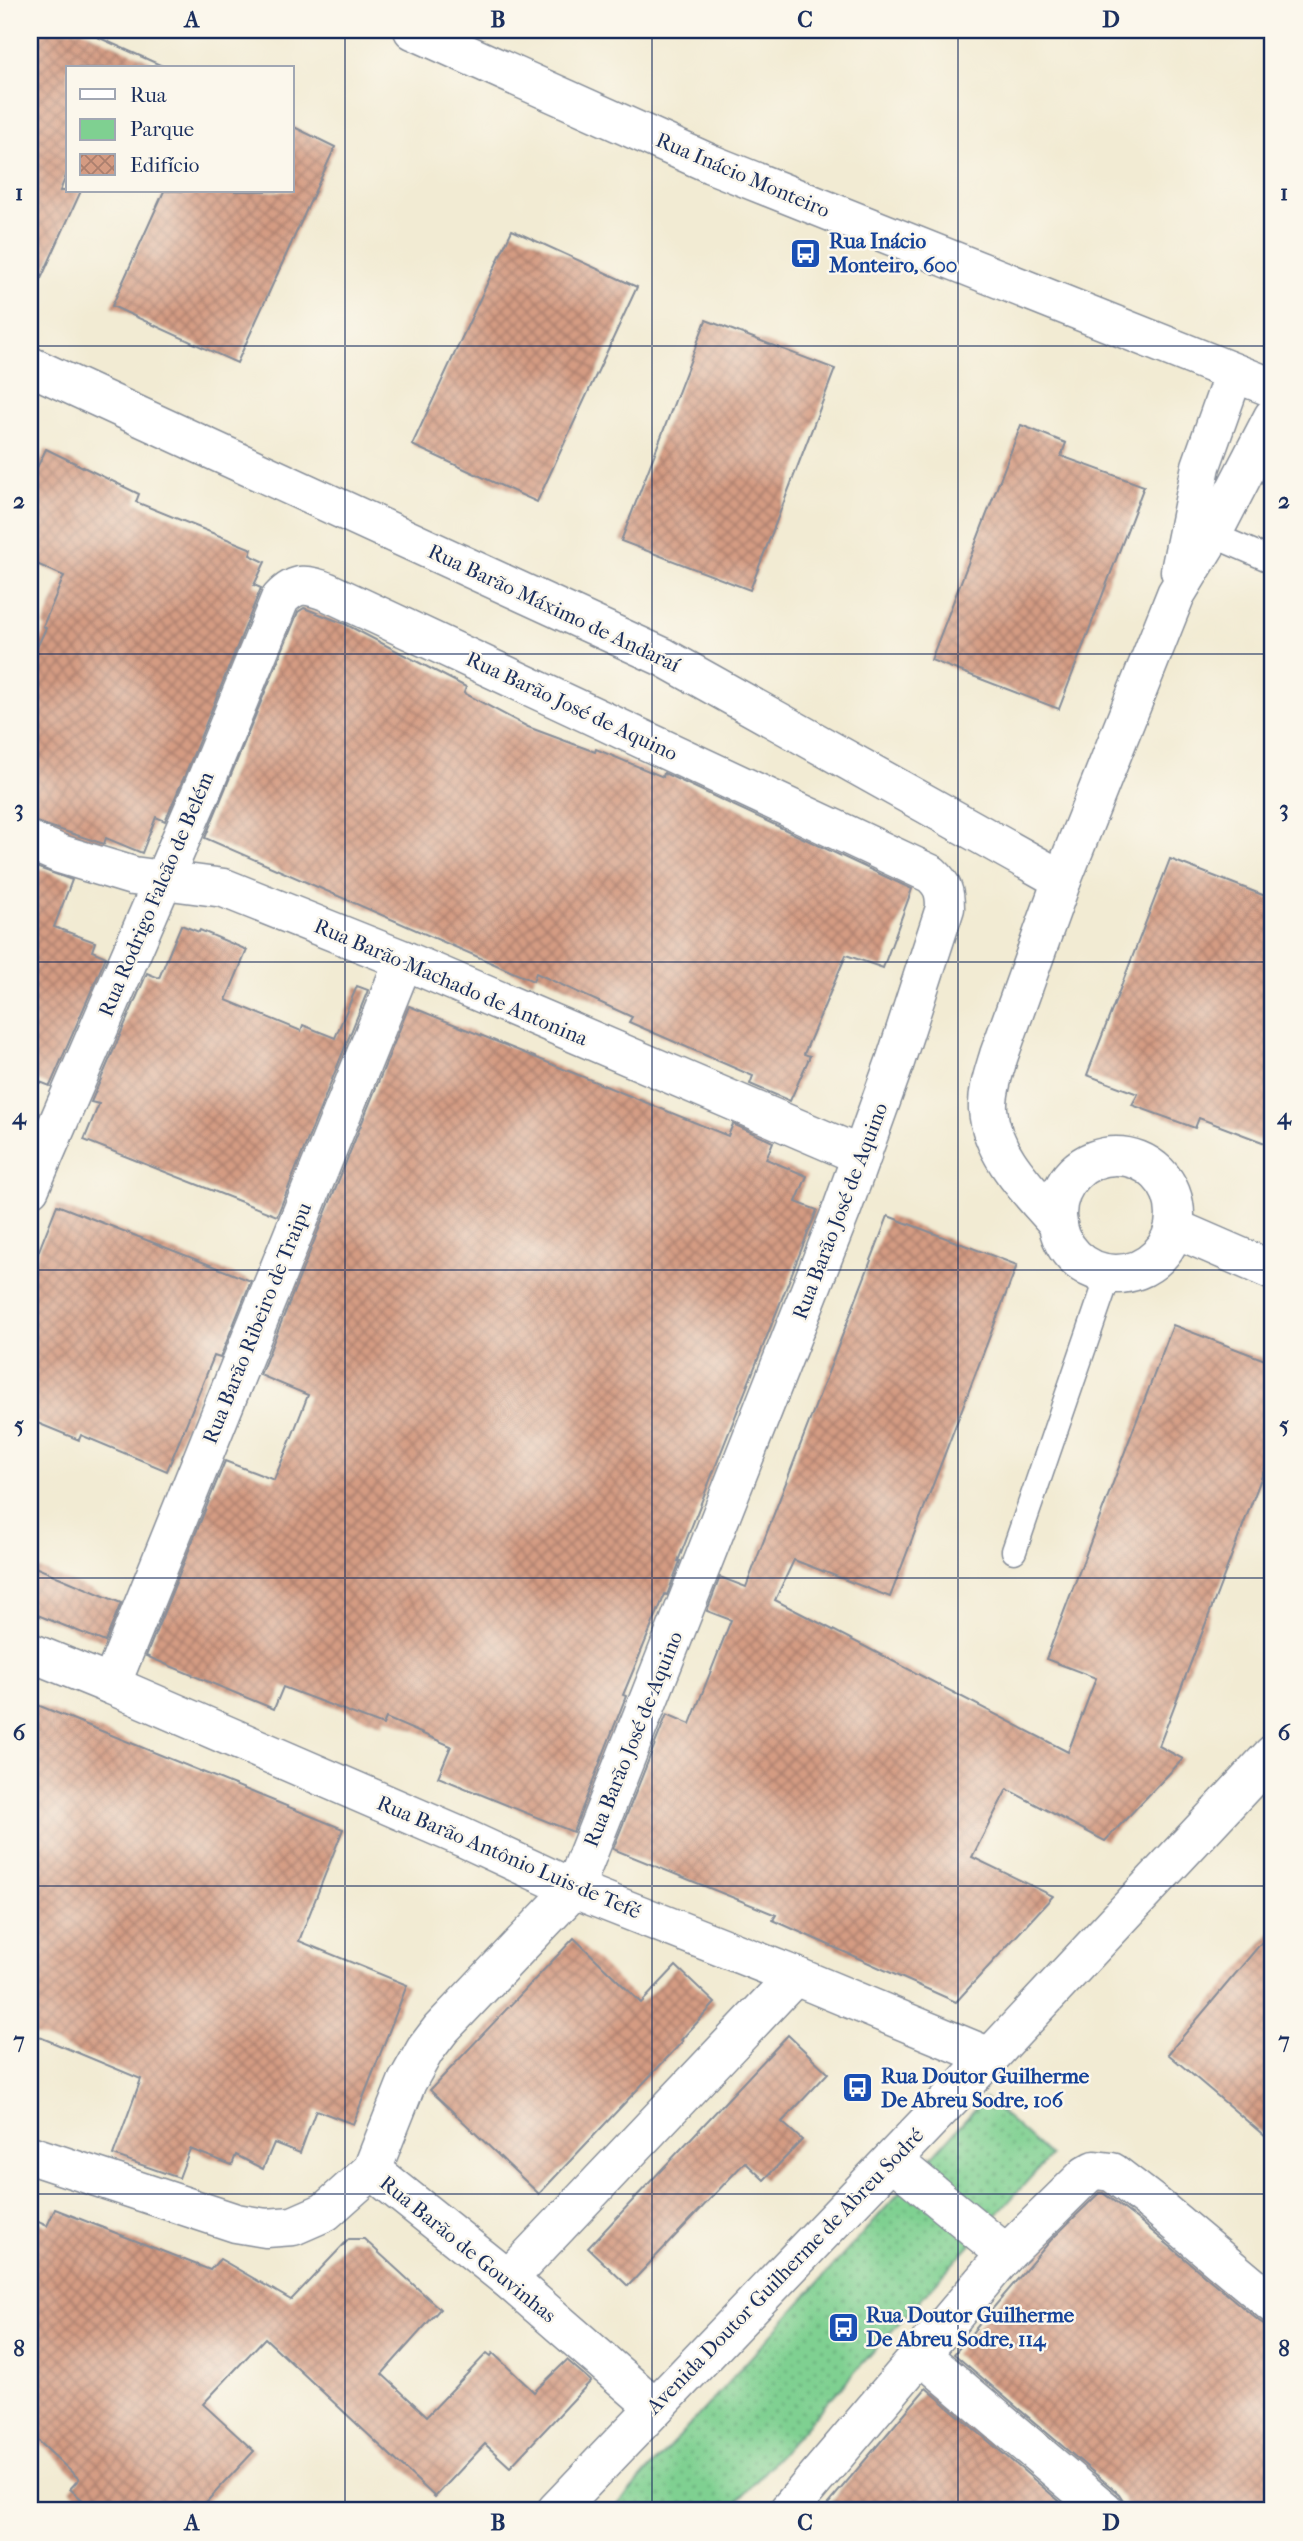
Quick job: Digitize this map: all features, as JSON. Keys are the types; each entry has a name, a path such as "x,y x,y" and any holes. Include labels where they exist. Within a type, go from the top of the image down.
{"street":[{"name":"Rua Inácio Monteiro","path":"413,30 711,164 1273,388"},
{"name":"Rua Barão Máximo de Andaraí","path":"30,366 663,657 1062,880"},
{"path":"1200,530 1201,467 1234,373"},
{"path":"1058,1224 1014,1173 997,1142 988,1109 992,1081 1062,880 1200,530 1273,417"},
{"name":"Rua Barão José de Aquino","path":"280,599 288,590 298,586 310,585 328,592 931,874 941,883 945,894 945,908 862,1156 733,1489 573,1889 441,2029 425,2050 407,2082 372,2170"},
{"name":"Rua Rodrigo Falcão de Belém","path":"30,1188 205,783 280,599"},
{"name":"Rua Barão Machado de Antonina","path":"30,841 60,854 133,876 223,888 404,960 862,1156"},
{"name":"Rua Barão Ribeiro de Traipu","path":"111,1685 404,960"},
{"path":"1127,1157 1155,1170 1166,1183 1176,1213 1174,1228 1169,1242 1150,1264 1138,1270 1109,1274 1094,1270 1081,1262 1062,1239 1058,1224 1061,1192 1070,1178 1095,1160 1127,1157"},
{"path":"1174,1228 1273,1271"},
{"name":"Rua Barão Antônio Luis de Tefé","path":"30,1652 451,1833 573,1889 795,1976 990,2057"},
{"name":"Avenida Doutor Guilherme de Abreu Sodré","path":"556,2511 990,2057 1273,1754"},
{"path":"508,2278 795,1976"},
{"name":"Rua Barão de Gouvinhas","path":"30,2155 236,2223 266,2228 292,2226 325,2212 372,2170 508,2278 655,2407"},
{"path":"892,2160 1006,2254"},
{"path":"788,2511 1006,2254 1086,2175 1095,2170 1112,2172 1273,2304"},
{"path":"920,2354 1105,2511"}],"lane":[{"path":"1200,530 1273,561"},
{"path":"1014,1551 1109,1274"}],"green space":[{"path":"985,2098 1050,2156 729,2511 612,2511"}],"building":[{"path":"30,30 82,30 163,66 66,66 66,176 60,191 81,192 30,303"},
{"path":"294,127 335,147 237,363 112,306 164,192 294,192"},
{"path":"512,230 637,287 537,502 412,445"},
{"path":"706,320 835,369 750,590 621,541"},
{"path":"1021,425 1066,443 1061,456 1144,486 1059,709 931,660"},
{"path":"46,449 139,494 136,502 252,549 250,555 265,562 254,585 261,588 185,775 165,821 156,817 142,853 106,838 104,844 30,820 30,662 46,628 43,626 64,576 30,561 30,482"},
{"path":"304,608 345,624 466,687 464,693 528,727 595,752 596,749 663,777 664,773 912,889 883,968 846,955 804,1054 810,1056 790,1101 750,1084 753,1076 629,1022 632,1017 536,973 533,981 205,838 298,612"},
{"path":"1170,859 1273,899 1273,1146 1199,1118 1195,1128 1132,1105 1138,1094 1087,1075"},
{"path":"30,865 72,880 54,927 95,942 92,951 106,957 50,1086 30,1078"},
{"path":"181,925 247,950 226,1000 301,1031 303,1025 335,1038 357,986 368,990 277,1216 84,1140 99,1104 91,1102 147,973 159,978"},
{"path":"409,1006 728,1136 733,1124 773,1142 766,1159 807,1176 796,1202 817,1210 667,1595 665,1594 623,1695 626,1696 573,1832 438,1777 451,1746 386,1718 383,1725 283,1687 274,1709 146,1656 225,1461 274,1480 291,1439 308,1395 260,1375"},
{"path":"57,1205 251,1281 220,1358 214,1356 167,1471 81,1435 79,1440 30,1420 30,1273"},
{"path":"888,1216 1017,1265 890,1597 794,1560 775,1600 1068,1752 1096,1678 1046,1659 1173,1325 1273,1363 1273,1447 1159,1746 1183,1759 1105,1841 1007,1789 972,1857 1053,1896 956,2002 773,1920 776,1915 613,1849 667,1714 690,1724 731,1620 707,1611 720,1577 746,1587"},
{"path":"30,1565 121,1603 105,1642 30,1612"},
{"path":"30,1702 343,1829 299,1941 407,1985 353,2124 316,2110 300,2153 274,2143 263,2169 236,2155 232,2165 190,2149 179,2178 113,2155 141,2079 30,2033"},
{"path":"1273,1929 1273,2143 1168,2054"},
{"path":"574,1938 641,2003 676,1966 715,2003 681,2040 683,2041 539,2194 430,2090"},
{"path":"788,2035 828,2073 782,2122 802,2140 764,2180 745,2162 628,2286 588,2248"},
{"path":"1099,2193 1103,2193 1141,2222 1273,2330 1273,2511 1126,2511 1125,2503 1119,2494 954,2354 1051,2240"},
{"path":"55,2209 210,2270 220,2259 291,2300 349,2239 364,2239 440,2309 382,2374 427,2416 487,2353 491,2356 493,2353 534,2392 567,2360 591,2381 510,2467 485,2444 435,2497 265,2338 203,2404 254,2451 198,2511 95,2511 70,2489 79,2479 30,2433 30,2218 47,2226"},
{"path":"926,2388 1071,2511 822,2511"}],"place":[{"name":"Rua Inácio Monteiro, 600","path":"806,253"},
{"name":"Rua Doutor Guilherme De Abreu Sodre, 106","path":"858,2088"},
{"name":"Rua Doutor Guilherme De Abreu Sodre, 114","path":"843,2327"}]}
